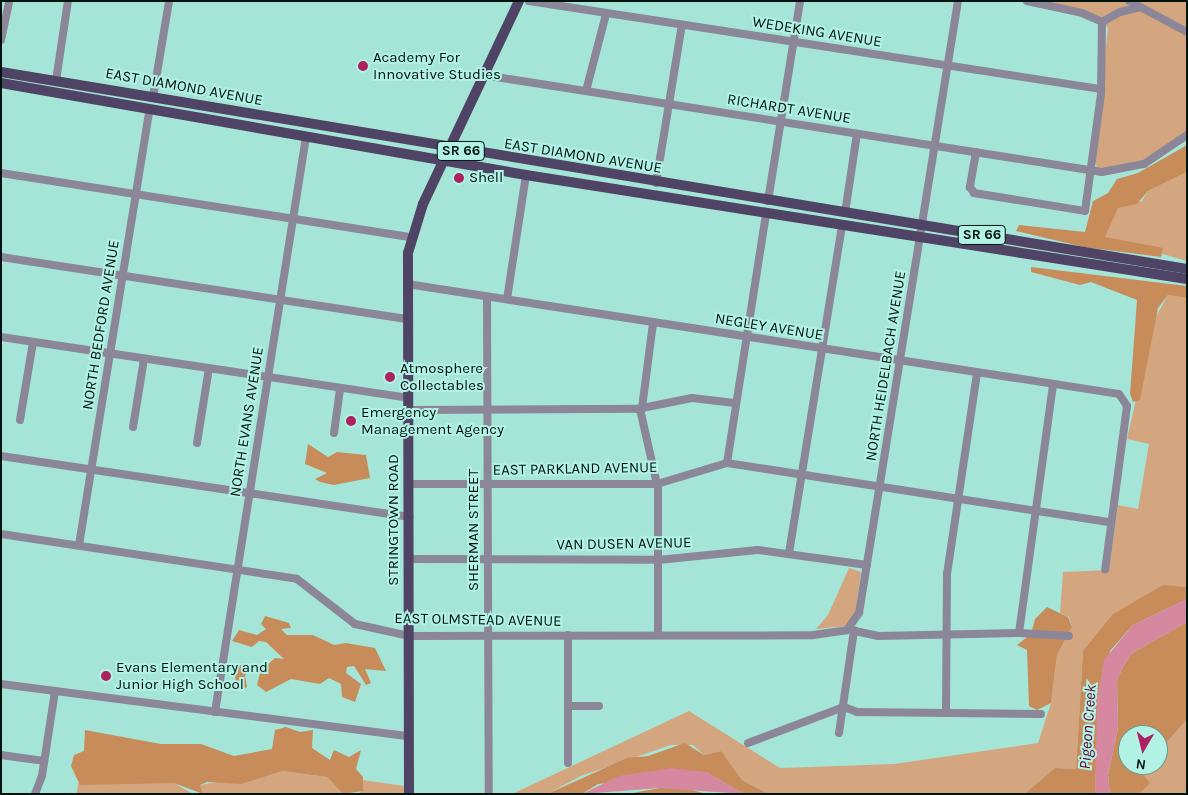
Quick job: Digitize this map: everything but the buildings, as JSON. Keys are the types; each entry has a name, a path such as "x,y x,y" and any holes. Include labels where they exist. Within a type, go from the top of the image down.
{"main road":[{"name":"STRINGTOWN ROAD","path":"409,794 407,284 411,237 448,149 484,71 520,2"},
{"name":"EAST DIAMOND AVENUE","path":"1,72 448,149 922,226 1072,256"},
{"name":"EAST DIAMOND AVENUE","path":"1,83 526,175 921,238 1072,256"},
{"name":"SR 66","path":"1072,256 1187,269"},
{"name":"SR 66","path":"1072,256 1187,279"}],"street":[{"path":"1,40 9,1"},
{"path":"56,81 68,1"},
{"path":"153,97 169,1"},
{"path":"768,201 800,1"},
{"name":"NORTH HEIDELBACH AVENUE","path":"839,733 854,628 867,565 958,1"},
{"path":"1027,1 1082,13 1102,22"},
{"path":"1120,12 1122,1"},
{"path":"1129,1 1138,8 1186,32"},
{"name":"WEDEKING AVENUE","path":"520,2 1101,89"},
{"path":"1102,22 1120,12 1138,8"},
{"path":"586,91 606,14"},
{"path":"976,152 970,187 974,193 1085,211 1092,171 1101,89 1102,22"},
{"path":"656,183 682,25"},
{"name":"RICHARDT AVENUE","path":"484,71 489,76 1092,171 1144,164 1187,135"},
{"name":"NORTH BEDFORD AVENUE","path":"79,545 150,109"},
{"path":"845,213 857,134"},
{"name":"NORTH EVANS AVENUE","path":"215,712 306,137"},
{"path":"1,173 411,237"},
{"path":"507,299 526,175"},
{"path":"727,463 766,213"},
{"path":"789,553 842,225"},
{"path":"1,257 408,319"},
{"name":"NEGLEY AVENUE","path":"407,284 746,338 1116,393 1126,399 1108,522"},
{"name":"SHERMAN STREET","path":"487,296 489,794"},
{"path":"652,323 641,408 657,484 658,635"},
{"path":"1,337 408,398"},
{"path":"20,420 33,342"},
{"path":"133,427 144,359"},
{"path":"197,443 209,368"},
{"path":"946,712 945,636 947,574 977,373"},
{"path":"1019,633 1034,511 1053,384"},
{"path":"334,433 340,389"},
{"path":"408,410 641,408 692,398 735,403"},
{"path":"1,456 409,517"},
{"name":"EAST PARKLAND AVENUE","path":"409,484 657,484 727,463 1108,522"},
{"path":"1105,570 1108,522"},
{"name":"EAST OLMSTEAD AVENUE","path":"1,534 299,579 355,624 409,636 825,634 854,628 861,635 945,636 1019,633 1069,636"},
{"name":"VAN DUSEN AVENUE","path":"409,559 658,560 758,550 867,565"},
{"path":"568,635 568,763"},
{"path":"1,684 409,736"},
{"path":"35,794 44,761 55,691"},
{"path":"568,706 599,706"},
{"path":"748,743 844,706 857,712 1041,714"},
{"path":"1,755 44,761"}],"shaded area":[{"path":"1033,1 1187,1 1187,131 1143,161 1112,170 1097,168 1094,156 1108,28 1099,17"},
{"path":"1187,145 1187,172 1148,191 1137,204 1118,208 1105,237 1163,248 1161,257 1084,247 1016,231 1019,225 1085,232 1093,201 1108,193 1117,179 1138,173"},
{"path":"1187,172 1187,261 1104,237 1118,207 1142,201 1148,191"},
{"path":"1031,267 1187,286 1187,298 1168,295 1158,308 1140,400 1133,402 1130,394 1137,300 1091,282 1080,285 1031,272"},
{"path":"1168,295 1187,298 1187,587 1163,586 1083,651 1076,769 1055,768 1024,794 768,794 742,780 721,751 704,755 693,745 671,745 581,776 547,794 512,794 689,711 780,768 894,764 1038,743 1051,703 1057,655 1072,627 1069,617 1060,613 1063,572 1109,570 1118,505 1138,509 1149,444 1127,439 1154,320"},
{"path":"308,444 328,457 337,452 366,455 370,478 334,485 320,482 315,479 327,473 305,464"},
{"path":"849,568 861,572 855,614 848,626 816,629 828,615"},
{"path":"1163,585 1187,587 1187,599 1133,625 1110,651 1098,720 1095,794 1024,794 1055,768 1076,769 1083,651 1113,614"},
{"path":"1187,599 1187,622 1132,653 1123,667 1117,680 1118,728 1108,775 1110,794 1095,794 1097,700 1104,660 1133,625"},
{"path":"1047,607 1068,617 1072,627 1057,655 1051,703 1037,710 1029,706 1027,650 1017,645 1031,634 1035,619"},
{"path":"265,616 289,623 291,628 281,629 287,635 313,635 334,645 346,643 375,648 386,671 365,669 371,683 366,685 354,666 347,667 346,673 361,684 355,702 342,697 341,684 329,678 320,684 291,679 266,692 257,685 260,673 253,670 245,675 247,687 242,690 236,684 234,665 267,665 275,658 284,659 266,642 259,641 252,647 232,641 239,630 257,635 266,629 261,624"},
{"path":"1187,622 1187,719 1168,741 1168,725 1118,725 1118,728 1117,680 1132,653"},
{"path":"1187,709 1187,794 1127,794 1137,775 1168,775 1168,727"},
{"path":"286,727 300,732 313,730 312,748 330,760 334,750 349,757 361,750 356,769 363,777 363,791 343,794 327,777 282,771 241,784 207,782 200,785 203,794 174,783 80,785 71,766 74,755 84,751 85,730 161,744 201,744 234,756 272,749 275,730"},
{"path":"1118,728 1118,775 1143,775 1150,783 1139,794 1110,794 1108,775"},
{"path":"685,743 704,755 721,751 742,780 768,794 744,794 706,772 598,784 582,794 547,794 627,758 648,756"},
{"path":"671,768 706,772 744,794 660,788 582,794 619,776"},
{"path":"282,771 327,777 343,794 203,794 200,785"},
{"path":"363,780 404,786 404,794 360,794"},
{"path":"78,783 174,783 193,794 77,794"},
{"path":"660,788 688,789 707,794 627,794"}],"place":[{"name":"Academy For Innovative Studies","path":"363,66"},
{"name":"Shell","path":"459,178"},
{"name":"Atmosphere Collectables","path":"390,377"},
{"name":"Emergency Management Agency","path":"351,421"},
{"name":"Evans Elementary and Junior High School","path":"106,676"}],"water label":[{"name":"Pigeon Creek","path":"1088,727"}]}
